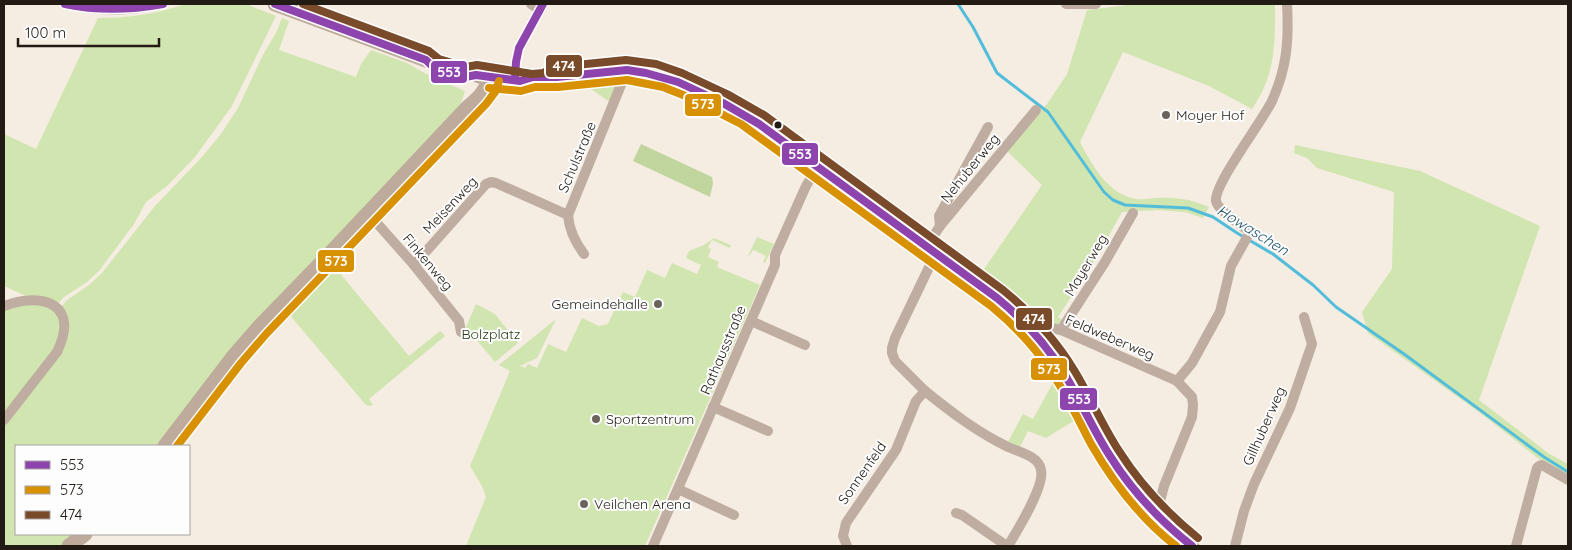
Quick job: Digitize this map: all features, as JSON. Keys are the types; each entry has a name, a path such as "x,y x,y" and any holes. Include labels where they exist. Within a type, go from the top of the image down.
{"main road":[{"path":"275,4 426,60 436,61 482,76 517,80 533,77 557,77 627,70 666,77 746,115 997,298 1031,328 1059,366 1121,474 1155,514 1185,544"},
{"path":"166,445 260,326 484,92 482,76"},
{"path":"69,546 84,535"}],"street":[{"path":"65,4 80,8 111,11 162,4"},
{"path":"1066,4 1096,4"},
{"path":"1155,514 1192,416 1192,398 1177,382 1192,363 1220,312 1231,266 1250,232 1217,205 1216,196 1233,163 1267,111 1282,75 1287,51 1287,4"},
{"path":"517,80 516,62 519,48 538,6"},
{"name":"Schulstraße","path":"584,254 576,244 570,230 568,215 627,70"},
{"name":"Nehuberweg","path":"932,250 940,226 1036,110"},
{"path":"940,226 938,216 988,127"},
{"name":"Rathausstraße","path":"653,546 775,265 775,255 806,186 818,166"},
{"name":"Meisenweg","path":"414,265 486,184 491,182 568,215"},
{"name":"Finkenweg","path":"368,213 414,265 459,321 461,332"},
{"name":"Mayerweg","path":"1061,330 1106,262 1133,213"},
{"path":"932,250 934,259 892,348 896,361 925,391 970,426 993,440 1036,460 1042,470 1041,483 1010,545 956,513"},
{"path":"4,306 29,300 39,300 57,308 65,326 63,340 57,352 4,420"},
{"name":"Gillhuberweg","path":"1235,546 1244,511 1254,484 1290,408 1312,344 1304,317"},
{"path":"751,321 805,345"},
{"name":"Feldweberweg","path":"1031,328 1037,325 1061,330 1177,382"},
{"name":"Sonnenfeld","path":"847,546 843,536 846,523 896,450 916,401 925,391"},
{"path":"713,407 768,431"},
{"path":"1516,546 1535,472 1539,466 1542,465 1568,480"},
{"path":"678,489 734,515"}],"green space":[{"path":"185,4 246,4 276,16 232,106 195,157 167,186 146,202 134,224 99,271 87,282 64,297 57,305 28,297 4,286 4,134 36,149 98,18 142,15"},
{"path":"1137,4 1275,4 1274,45 1269,75 1252,109 1209,86 1123,52 1080,142 1102,178 1118,192 1139,199 1183,199 1209,207 1203,218 1185,212 1157,210 1122,212 1097,257 1058,317 1063,321 1055,326 1031,316 980,275 1042,185 1006,150 1047,104 1067,74 1087,10"},
{"path":"282,18 289,21 279,50 356,77 361,64 371,50 407,63 428,75 465,91 461,103 160,445 15,445 15,535 76,535 60,546 4,546 4,424 59,354 61,307 67,300 89,285 102,273 155,206 221,134 238,108 263,55 276,33"},
{"path":"619,81 611,103 584,84"},
{"path":"641,144 712,177 713,183 710,197 633,161"},
{"path":"1295,145 1420,171 1540,226 1479,400 1548,453 1568,464 1568,477 1539,459 1479,412 1368,333 1362,312 1392,269 1394,192 1317,168 1307,158 1294,153"},
{"path":"757,237 774,244 765,263 763,262 766,256 753,250 748,256"},
{"name":"Sportzentrum","path":"714,238 731,245 730,248 712,240 708,248 711,249 708,257 719,262 717,267 760,285 645,546 466,546 486,497 470,466 510,371 499,365 556,319 537,358 520,366 525,368 528,364 537,368 548,344 566,352 582,318 599,326 608,324 623,292 635,297 647,270 665,278 672,263 697,274 701,265 686,258 689,251 704,245"},
{"path":"332,264 409,356 440,331 445,336 369,399 373,405 370,406 366,405 288,313 326,275"},
{"path":"28,303 48,306 60,318 61,339 4,417 4,309"},
{"name":"Bolzplatz","path":"476,304 495,314 518,343 495,362 466,327"},
{"path":"1055,379 1077,419 1046,438 1028,431 1020,447 1008,442 1023,414 1033,419"}],"waterway":[{"name":"Howaschen","path":"958,4 973,27 997,73 1048,112 1104,192 1113,200 1125,205 1188,208 1213,217 1273,254 1313,285 1336,307 1404,354 1544,457 1568,472"}],"transit line":[{"name":"553","path":"65,4 114,9 163,4"},
{"name":"553","path":"275,4 426,60 434,68 465,77 476,75 520,81 533,77 557,77 627,70 646,73 678,82 723,103 759,124 997,298 1016,315 1043,343 1058,364 1104,446 1127,481 1157,515 1192,546"},
{"name":"474","path":"303,4 429,51 439,59 466,67 477,65 532,74 543,73 556,67 626,60 656,64 682,73 727,94 764,115 1003,290 1023,308 1051,337 1067,359 1113,441 1136,475 1165,508 1198,538"},
{"name":"553","path":"515,80 519,48 543,4"},
{"name":"573","path":"489,88 521,91 535,87 558,87 627,80 663,87 688,97 741,124 991,306 1016,328 1044,361 1056,379 1091,444 1118,486 1151,524 1176,546"},
{"name":"573","path":"178,445 241,363 267,333 486,104 495,92 499,81"}],"place":[{"name":"Moyer Hof","path":"1166,115"},
{"name":"Gemeindehalle","path":"658,304"},
{"name":"Sportzentrum","path":"596,419"},
{"name":"Veilchen Arena","path":"584,504"}]}
